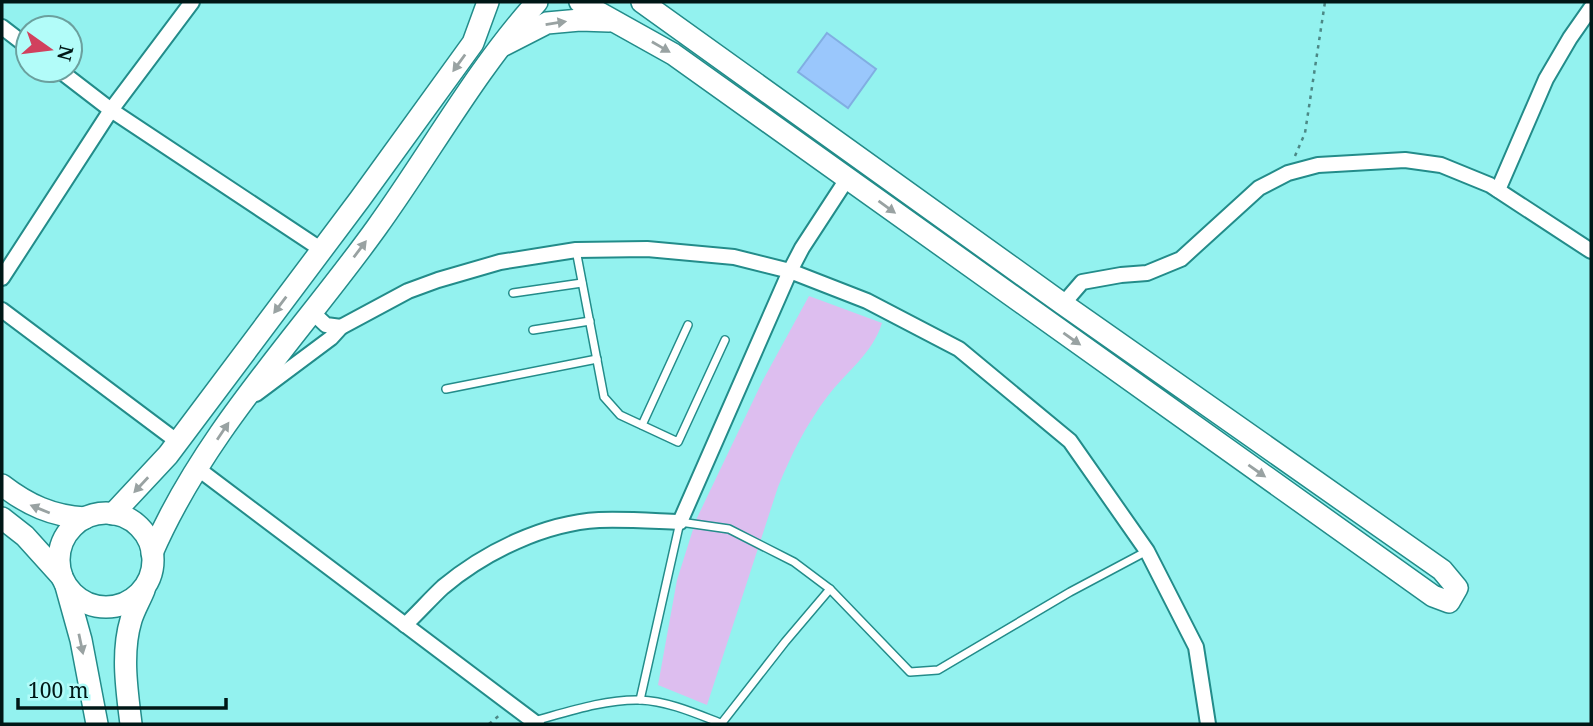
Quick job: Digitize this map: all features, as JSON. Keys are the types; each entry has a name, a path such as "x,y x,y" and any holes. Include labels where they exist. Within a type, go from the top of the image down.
{"street":[{"path":"2,278 111,110 192,2"},
{"path":"114,514 148,479 178,442 322,250 473,43 488,2"},
{"path":"131,724 127,638 131,619 151,573 152,553 171,512 197,468 241,405 378,226 476,76 537,2"},
{"path":"580,2 673,54 1433,596 1448,602 1457,589 1441,570 1063,304 642,2"},
{"path":"1498,190 1546,79 1570,37 1591,8"},
{"path":"499,47 547,23 580,20 618,22"},
{"path":"77,84 111,110 322,250"},
{"path":"1063,304 1082,282 1147,273 1181,259 1259,188 1287,173 1318,165 1405,160 1454,169 1498,190 1591,251"},
{"path":"405,625 462,573 529,537 597,520 680,522 790,271 847,178"},
{"path":"241,405 331,338 341,327 408,291 500,262 576,250 647,249 734,257 790,271 867,301 959,349 1070,441 1147,551 1196,647 1208,724"},
{"path":"2,310 178,442"},
{"path":"312,312 326,325 341,327"},
{"path":"197,468 535,723"},
{"path":"2,485 16,497 41,510 85,518"},
{"path":"97,724 80,640 59,567 60,548 69,530 85,518 104,513 132,521 145,535 152,553"},
{"path":"2,518 25,536 80,600 89,604 118,606 135,597 147,582"}],"lane":[{"path":"576,250 604,397 621,415 678,442 725,340"},
{"path":"513,293 582,283"},
{"path":"533,330 590,321"},
{"path":"642,425 688,325"},
{"path":"446,389 597,359"},
{"path":"640,700 680,522 729,529 794,562 830,589 910,672 938,670 1070,592 1147,551"},
{"path":"535,723 586,706 640,700 677,707 722,724 830,589"}],"path":[{"path":"1287,173 1305,132 1325,2"}],"shaded area":[{"path":"809,296 882,323 866,353 819,408 788,463 707,705 658,685 677,580 696,520 763,380"}],"building":[{"path":"827,33 876,69 848,108 798,72"}]}
